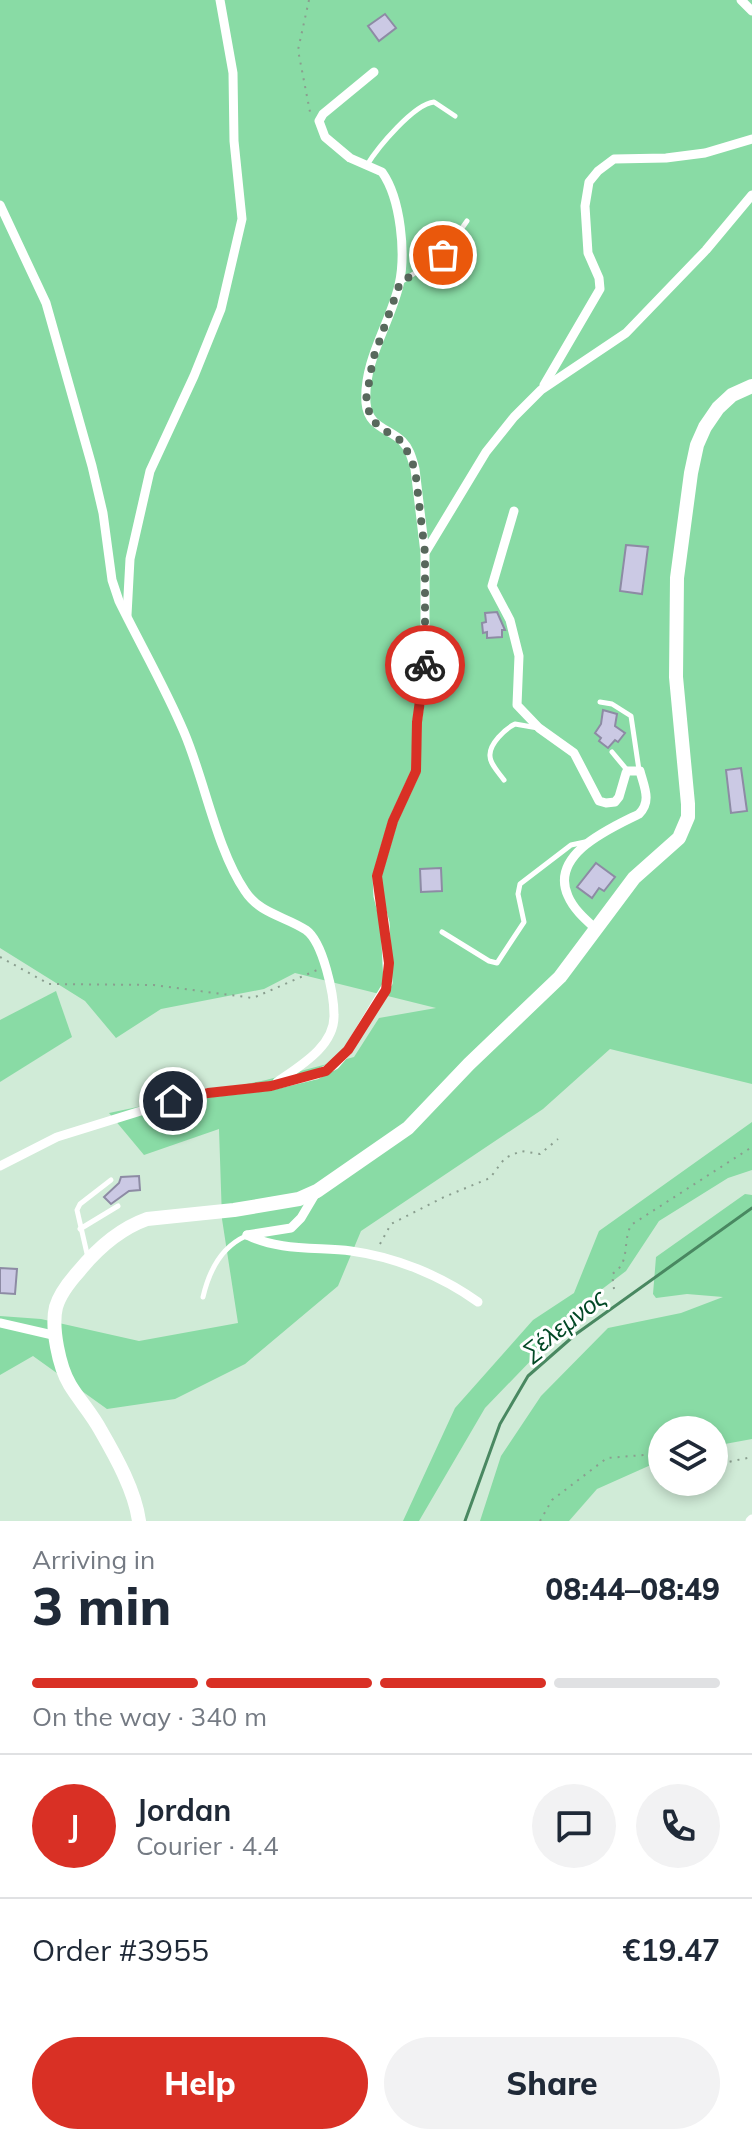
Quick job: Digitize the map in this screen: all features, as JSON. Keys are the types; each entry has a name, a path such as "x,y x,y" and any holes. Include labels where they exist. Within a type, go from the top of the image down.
{"main road":[{"path":"139,1521 132,1494 101,1431 68,1383 59,1357 55,1315 59,1298 89,1259 124,1230 147,1219 234,1210 299,1199 317,1191 408,1128 469,1064 560,977 634,878 673,845 688,817 676,677 676,621 677,578 691,473 697,445 718,408 732,395 752,386"}],"street":[{"path":"127,618 130,559 150,471 221,309 242,219 234,141 233,73 220,0"},
{"path":"741,0 752,11"},
{"path":"0,1166 57,1137 173,1101 208,1093 271,1086 316,1075 335,1065 348,1050 388,983 385,923 377,876 393,821 416,771 417,722 425,672 425,553 411,456 403,442 376,425 367,410 366,400 373,359 400,283 401,232 395,200 382,172 354,162 325,137 319,121 323,114 374,72"},
{"path":"541,390 600,289 599,278 588,253 585,206 589,182 598,171 614,159 666,158 705,153 752,139"},
{"path":"425,553 486,452 514,417 541,390 626,333 706,250 752,195"},
{"path":"0,205 46,303 103,513 112,580 127,618 183,730 233,868 245,892 266,911 308,931 314,937 326,967 334,1007 332,1028 324,1042 305,1062 271,1086"},
{"path":"514,511 492,586 510,620 519,656 517,705 539,728 574,753 602,802 617,800 627,771 640,771 647,799 643,811 585,842 567,869 564,885 573,906 597,930"},
{"path":"247,1235 291,1228 301,1218 317,1191"},
{"path":"247,1235 265,1243 373,1255 445,1279 478,1302"},
{"path":"0,1323 57,1336"}],"lane":[{"path":"367,165 379,147 422,105 434,102 455,116"},
{"path":"400,283 443,255 467,221"},
{"path":"600,702 612,704 633,718 640,771"},
{"path":"504,780 489,755 501,734 515,724 539,728"},
{"path":"612,752 627,771"},
{"path":"442,932 497,963 524,922 518,894 520,884 571,845 585,842"},
{"path":"89,1259 80,1229 78,1207 111,1180"},
{"path":"80,1229 118,1206"},
{"path":"203,1297 208,1276 217,1261 232,1244 247,1235"}],"path":[{"path":"309,0 298,50 310,112"},
{"path":"0,957 49,984 154,985 253,998 326,967"},
{"path":"373,1255 391,1224 490,1178 505,1158 521,1151 540,1154 558,1139"},
{"path":"614,1289 612,1274 620,1269 626,1254 627,1233 631,1225 752,1147"},
{"path":"540,1521 552,1500 607,1458 648,1456"},
{"path":"728,1462 752,1457"}],"green space":[{"path":"0,0 752,0 752,1084 610,1049 543,1109 361,1231 338,1286 245,1364 175,1399 107,1409 33,1356 0,1375 0,1316 41,1319 139,1341 238,1323 222,1219 219,1129 144,1155 109,1113 266,1080 354,1057 379,1018 436,1008 295,973 264,989 161,1009 116,1038 85,1001 0,948"},
{"path":"56,991 72,1037 0,1082 0,1020"},
{"path":"752,1122 752,1170 728,1178 659,1221 626,1271 593,1296 485,1408 419,1521 403,1521 455,1408 533,1320 574,1293 599,1231"},
{"path":"745,1194 752,1195 752,1439 728,1443 728,1416 648,1416 648,1466 597,1489 569,1521 480,1521 501,1456 541,1396 608,1328 681,1313 723,1297 687,1294 656,1298 653,1294 656,1257"}],"building":[{"path":"385,14 396,28 379,41 368,26"},
{"path":"626,545 648,547 642,594 620,591"},
{"path":"497,612 505,630 502,630 502,637 487,638 482,623 486,622 485,613"},
{"path":"603,710 617,714 615,726 625,733 608,748 595,733 601,724"},
{"path":"741,768 747,811 731,813 726,770"},
{"path":"596,863 615,877 604,891 599,888 592,898 577,887"},
{"path":"441,868 442,891 421,892 420,869"},
{"path":"139,1176 140,1190 129,1191 111,1204 104,1197 121,1177"},
{"path":"0,1268 17,1269 15,1294 0,1293"}],"waterway":[{"name":"Σέλεμνος","path":"465,1521 500,1424 528,1376 576,1334 752,1208"}],"way so far":[{"path":"425,665 425,553 415,469 403,442 371,419 366,400 379,337 400,283 443,255"}],"route":[{"path":"173,1101 208,1093 271,1086 326,1071 348,1050 386,990 389,963 377,876 393,821 416,771 417,722 425,665"}]}
